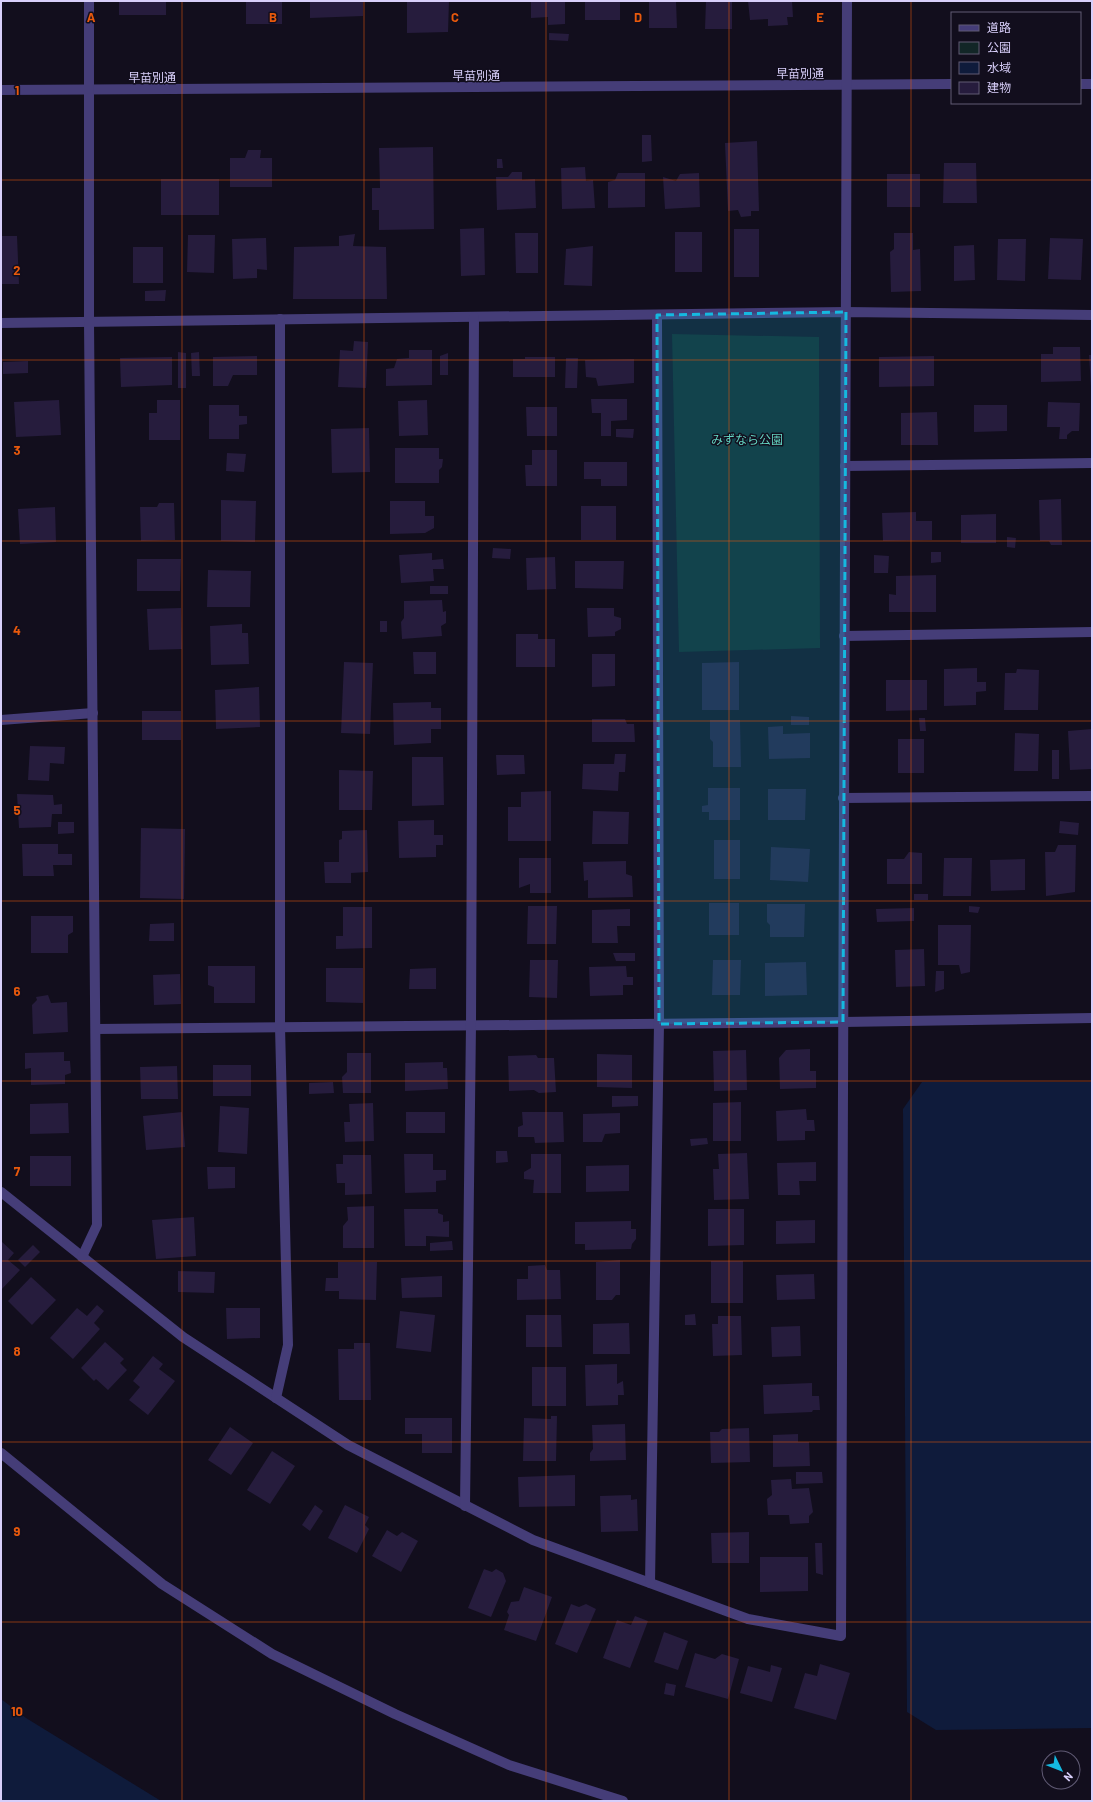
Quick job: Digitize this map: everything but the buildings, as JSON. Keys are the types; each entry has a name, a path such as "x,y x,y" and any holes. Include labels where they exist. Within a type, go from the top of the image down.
{"street":[{"path":"82,1257 97,1225 89,322 89,1"},
{"path":"1,1192 183,1337 348,1445 533,1540 748,1619 840,1636 847,1"},
{"name":"早苗別通","path":"1,90 951,84"},
{"path":"1081,84 1092,84"},
{"path":"1,323 846,312 1092,315"},
{"path":"650,1583 659,1024 657,315"},
{"path":"465,1506 471,1025 474,317"},
{"path":"276,1398 288,1345 280,1027 280,320"},
{"path":"845,466 1092,463"},
{"path":"844,636 1092,632"},
{"path":"1,720 93,714"},
{"path":"843,798 1092,796"},
{"path":"96,1029 842,1022 1092,1018"},
{"path":"1,1454 162,1584 272,1654 395,1714 510,1765 623,1801"}],"highlighted area":[{"path":"846,312 843,1022 659,1024 657,315"}],"green space":[{"name":"みずなら公園","path":"672,334 819,337 820,648 679,652"}],"water":[{"path":"922,1082 1092,1082 1092,1728 936,1730 907,1712 903,1109"},
{"path":"1,1699 26,1718 161,1801 1,1801"}]}
